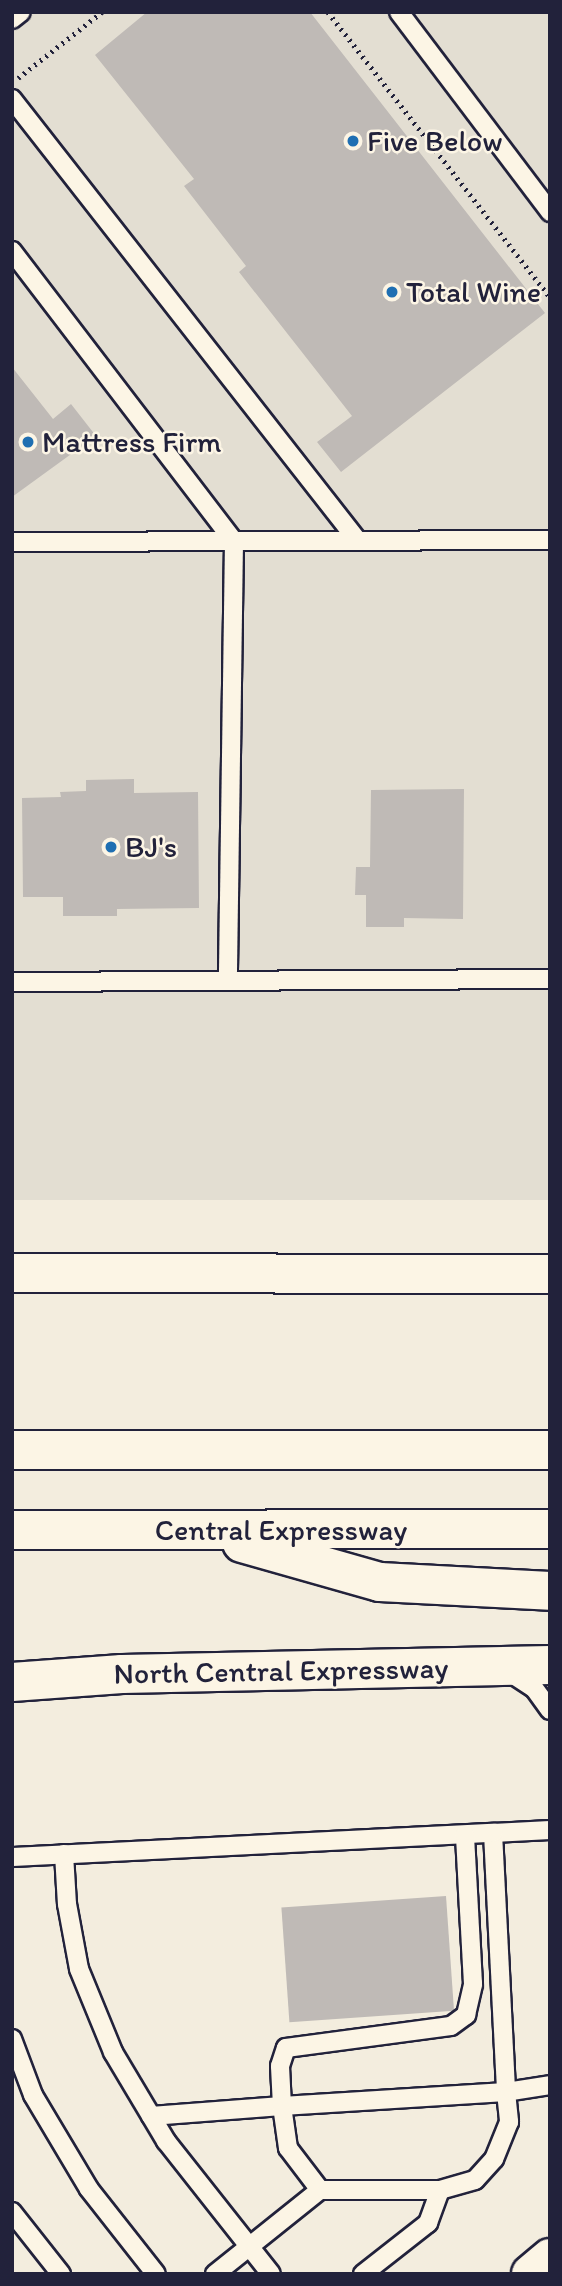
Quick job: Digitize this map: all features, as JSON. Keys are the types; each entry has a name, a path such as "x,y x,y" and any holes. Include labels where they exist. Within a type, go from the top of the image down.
{"main road":[{"path":"12,1273 550,1274"},
{"path":"12,1450 550,1450"},
{"name":"Central Expressway","path":"12,1530 550,1530"},
{"path":"196,1530 380,1582 550,1591"},
{"name":"North Central Expressway","path":"12,1682 122,1674 550,1665"},
{"path":"531,2274 550,2258"}],"lane":[{"path":"12,19 21,12"},
{"path":"399,12 550,212"},
{"path":"12,99 358,541"},
{"path":"12,251 234,541 228,981"},
{"path":"12,542 550,540"},
{"path":"12,982 550,979"},
{"path":"500,1666 534,1688 550,1710"},
{"path":"12,1857 550,1830"},
{"path":"215,2274 320,2190 440,2190 475,2180 494,2159 509,2122 494,1833"},
{"path":"320,2190 288,2148 280,2066 286,2048 451,2026 466,2015 473,1984 465,1835"},
{"path":"64,1854 67,1904 79,1969 113,2052 166,2141 271,2274"},
{"path":"12,2039 33,2095 89,2189 156,2274"},
{"path":"151,2116 506,2092 550,2085"},
{"path":"363,2274 428,2223 440,2190"},
{"path":"12,2211 61,2274"}],"path":[{"path":"12,83 102,12"},
{"path":"328,12 550,297"}],"shaded area":[{"path":"12,12 550,12 550,1200 12,1200"}],"building":[{"path":"147,12 310,12 545,313 341,472 317,442 352,416 239,272 246,266 184,186 194,179 95,55"},
{"path":"12,367 53,419 71,404 96,436 12,497"},
{"name":"BJ's","path":"134,779 134,793 198,792 199,908 117,909 117,916 63,916 63,897 23,897 22,798 61,797 60,792 86,791 86,780"},
{"path":"464,789 463,919 404,918 404,927 366,927 366,895 355,895 356,867 370,867 371,790"},
{"path":"446,1896 454,2011 289,2022 281,1908"}],"place":[{"name":"Five Below","path":"353,141"},
{"name":"Total Wine","path":"392,292"},
{"name":"Mattress Firm","path":"28,442"},
{"name":"BJ's","path":"111,847"}]}
